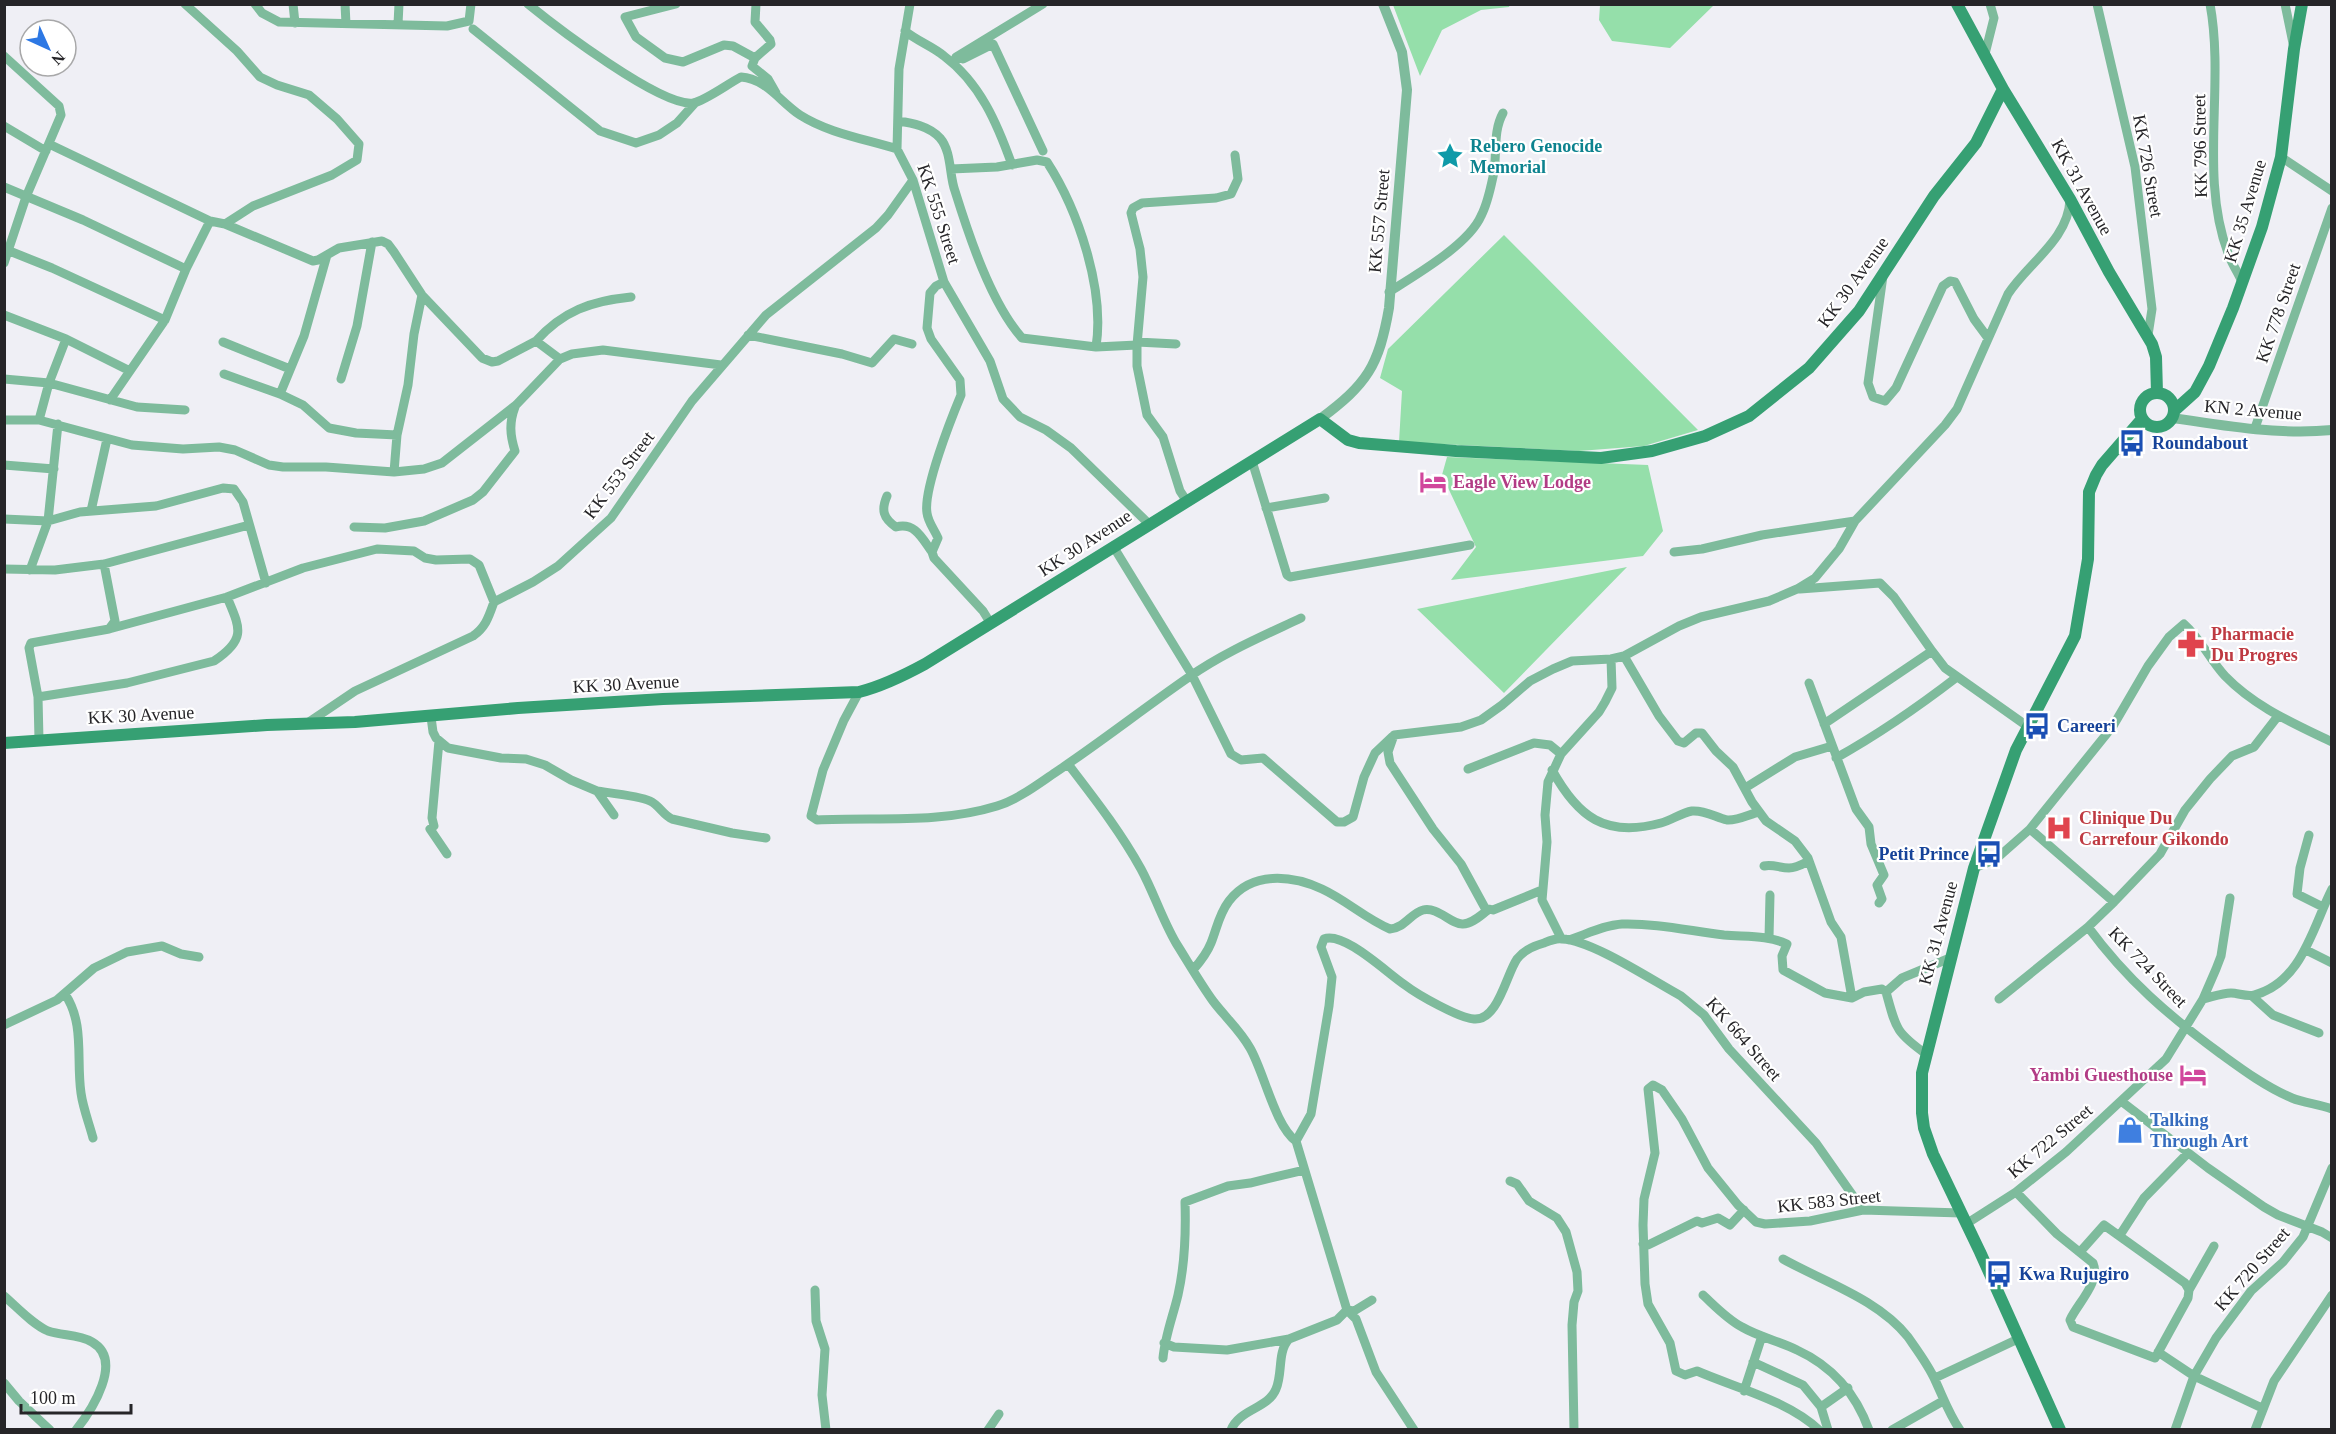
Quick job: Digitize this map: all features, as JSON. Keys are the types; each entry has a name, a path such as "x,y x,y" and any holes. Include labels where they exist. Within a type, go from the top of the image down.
{"main road":[{"name":"KK 31 Avenue","path":"1957,4 2070,199 2114,280 2148,335 2155,351 2157,393"},
{"name":"KK 35 Avenue","path":"2174,414 2203,378 2234,308 2262,227 2281,157 2294,48 2302,4"},
{"name":"KK 30 Avenue","path":"4,743 431,717 518,708 663,699 859,692 902,677 1320,419 1348,440 1359,442 1456,451 1601,458 1652,451 1705,436 1749,416 1809,368 1834,341 1859,311 1934,196 1976,143 2004,88"},
{"path":"2157,393 2170,397 2174,414 2166,425 2158,427 2149,425 2142,419 2140,410 2142,401 2149,395 2157,393"},
{"name":"KK 31 Avenue","path":"2060,1430 1933,1154 1924,1128 1921,1102 1922,1073 1974,868 2016,750 2075,636 2087,571 2087,516 2092,482 2102,465 2142,419"}],"street":[{"path":"185,4 237,51 260,77 309,95 337,119 359,144 357,160 332,175 253,206 225,224"},
{"path":"255,4 262,13 279,22 447,26 470,21 471,4"},
{"path":"293,4 295,23"},
{"path":"345,4 346,24"},
{"path":"399,4 399,24"},
{"path":"528,4 583,46 646,85 683,102 695,103"},
{"path":"676,4 625,17 636,38 666,58 683,62 724,45 733,46 755,58"},
{"path":"756,4 755,21 771,44 755,58 752,66 768,79 777,95"},
{"path":"897,149 898,69 910,4"},
{"path":"1043,151 993,44 963,59 956,57 1044,4"},
{"name":"KK 557 Street","path":"1320,419 1346,399 1365,379 1383,343 1407,90 1402,52 1383,4"},
{"path":"1985,54 1994,18 1990,4"},
{"name":"KK 726 Street","path":"2097,4 2135,167 2152,309 2148,335"},
{"name":"KK 796 Street","path":"2210,4 2216,48 2215,191 2228,253 2242,282"},
{"path":"2285,4 2294,48"},
{"path":"473,29 600,131 636,143 659,135 677,123 695,103"},
{"path":"905,31 918,42 942,54 966,75 1000,131 1012,165"},
{"path":"4,56 61,111 61,116 26,197 4,263"},
{"name":"KK 555 Street","path":"695,103 741,77 758,81 798,114 815,122 897,149 913,180 944,282 984,349 1003,399 1011,409 1071,448 1149,524"},
{"path":"1389,292 1441,257 1474,228 1482,216 1496,160 1497,123 1503,113"},
{"path":"898,121 913,123 929,130 941,139 951,169 953,188 980,261 1012,327 1022,338 1096,347 1137,343 1176,344"},
{"path":"4,126 47,148 210,221 225,224 313,261 318,261 339,248 372,242 388,244 405,266 422,295 482,358 492,362 536,341 566,314 606,300 631,297"},
{"path":"1186,500 1180,491 1163,437 1147,415 1137,366 1143,277 1140,249 1131,213 1133,208 1142,203 1216,198 1232,194 1238,179 1235,155"},
{"path":"2281,157 2331,191"},
{"path":"951,169 1012,165 1037,160 1047,162 1056,176 1076,221 1089,261 1097,302 1096,347"},
{"name":"KK 553 Street","path":"494,602 534,582 558,566 612,518 693,401 748,335 766,315 876,228 913,180"},
{"path":"4,187 83,220 186,269"},
{"path":"1113,546 1192,675 1234,758 1240,760 1263,758 1337,822 1344,822 1353,817 1364,777 1375,753 1394,735 1461,727 1480,720 1530,681 1553,669 1572,661 1624,656 1694,620 1768,600 1797,589 1822,571 1839,549 1855,521 1951,417 1971,380 2008,294 2017,280 2054,242 2068,219 2070,199"},
{"name":"KK 778 Street","path":"2255,429 2331,208"},
{"path":"110,400 165,320 186,269 210,221"},
{"path":"341,379 357,326 372,242"},
{"path":"7,250 165,320"},
{"path":"280,394 304,336 327,255"},
{"path":"1884,271 1868,383 1873,397 1885,401 1896,388 1943,286 1950,281 1955,282 1974,319 1988,338"},
{"path":"932,552 938,538 928,521 927,498 950,422 961,395 960,380 931,339 927,328 930,293 944,282"},
{"path":"394,472 397,435 408,385 414,334 422,295"},
{"path":"4,315 66,339 130,371"},
{"path":"748,335 842,354 872,363 894,339 912,344"},
{"path":"39,420 49,382 66,339"},
{"path":"536,341 560,359"},
{"path":"224,342 290,369"},
{"path":"4,420 39,420 107,439 156,448 219,447 236,450 269,465 283,468 326,467 394,472 424,469 442,463 516,405 560,359 572,354 603,350 721,366"},
{"path":"224,374 280,394 303,405 329,428 356,433 397,435"},
{"path":"4,379 49,382 137,407 185,410"},
{"path":"354,527 385,528 424,521 473,500 483,492 515,451 511,438 510,421 516,405"},
{"name":"KN 2 Avenue","path":"2174,414 2255,429 2309,432 2331,430"},
{"path":"30,570 48,521 58,424"},
{"path":"92,511 107,439"},
{"path":"1252,461 1287,576 1470,545"},
{"path":"4,465 54,469"},
{"path":"4,519 48,521 92,511 156,506 223,488 234,489 243,502 266,584"},
{"path":"887,496 883,508 887,519 896,527 904,525 915,529 934,558 983,611 991,624"},
{"path":"1266,507 1325,498"},
{"path":"1674,552 1702,549 1762,535 1855,521"},
{"path":"4,569 55,570 104,564 249,525"},
{"path":"39,740 38,697 29,648 31,643 109,629 227,597 303,568 377,549 414,551 425,558 436,560 470,559 480,565 494,602 482,630 355,692 304,725"},
{"path":"104,564 115,621 109,629"},
{"path":"1797,589 1880,584 1894,597 1945,668 2027,726"},
{"path":"38,697 127,683 214,661 223,656 239,633 239,625 227,597"},
{"path":"859,692 844,720 823,770 811,816 817,820 907,820 965,814 1000,805 1029,791 1192,675 1221,657 1301,618"},
{"path":"1974,868 1996,859 2031,829 2113,726 2148,666 2169,637 2184,624 2195,634 2224,675 2249,697 2278,716 2331,741"},
{"path":"1824,724 1932,651"},
{"path":"1624,656 1659,716 1678,741 1684,742 1696,733 1702,733 1733,767 1759,812 1766,820 1795,841 1809,861 1831,922 1841,937 1852,998"},
{"path":"1565,939 1546,909 1542,890 1547,842 1545,815 1548,782 1561,754 1599,712 1605,702 1611,688 1611,659"},
{"path":"1836,758 1871,739 1915,710 1957,677"},
{"path":"1809,683 1856,809 1869,827 1871,844 1884,875 1876,887 1882,898 1879,903"},
{"path":"1999,999 2088,927 2114,902 2160,854 2184,810 2210,779 2232,756 2254,747 2278,716"},
{"path":"431,717 433,732 448,748 535,762 555,769 571,780 597,791 647,800 657,805 666,816 672,819 732,833 766,838"},
{"path":"1394,735 1388,752 1390,763 1433,830 1461,864 1488,910"},
{"path":"439,741 432,818 434,826 430,829 447,854"},
{"path":"1468,770 1534,743 1550,745 1561,754"},
{"path":"1745,788 1795,757 1832,746"},
{"path":"1068,764 1123,838 1148,883 1170,933 1213,1001 1244,1038 1257,1062 1282,1124 1289,1136 1296,1141 1347,1311 1356,1319 1376,1372 1414,1430"},
{"path":"1552,770 1565,792 1590,817 1618,828 1663,823 1690,812 1704,811 1732,820 1759,812"},
{"path":"597,791 614,815"},
{"name":"KK 724 Street","path":"2031,829 2114,902"},
{"path":"2308,835 2300,868 2297,894 2323,906"},
{"path":"1764,866 1775,864 1787,868 1809,861"},
{"path":"1194,970 1211,943 1221,912 1240,888 1251,881 1288,879 1322,889 1390,929 1396,929 1421,910 1426,909 1448,916 1459,924 1466,924 1488,910 1542,890"},
{"path":"2203,999 2226,993 2252,996 2265,991 2282,978 2306,950 2331,889"},
{"path":"1768,938 1770,895"},
{"name":"KK 722 Street","path":"1966,1224 2016,1192 2089,1132 2166,1059 2203,999 2221,956 2230,898"},
{"path":"1296,1141 1311,1114 1329,1006 1332,976 1322,946 1324,939 1334,938 1366,954 1420,995 1472,1019 1483,1019 1492,1010 1517,960 1532,946 1621,924 1652,924 1725,935 1768,938 1787,945 1782,963 1784,970 1825,993 1852,998 1864,992 1880,989 1886,992 1897,1029 1904,1038 1926,1054"},
{"name":"KK 724 Street","path":"2088,927 2146,995 2185,1028 2277,1091 2294,1099 2331,1109"},
{"name":"KK 664 Street","path":"1565,939 1603,953 1693,1004 1729,1049 1816,1143 1863,1210"},
{"path":"4,1025 57,1000 94,968 126,952 162,946 181,954 200,957"},
{"path":"2306,950 2331,963"},
{"path":"1886,992 1902,978 1950,958"},
{"path":"65,994 72,1005 79,1033 81,1095 93,1138"},
{"path":"2252,996 2273,1014 2319,1033"},
{"name":"KK 583 Street","path":"1643,1244 1644,1200 1655,1153 1648,1092 1653,1085 1662,1090 1682,1119 1708,1168 1756,1221 1765,1224 1810,1221 1863,1210 1961,1212"},
{"path":"2121,1101 2188,1153 2278,1215 2331,1238"},
{"path":"2120,1235 2144,1198 2188,1153"},
{"name":"KK 720 Street","path":"2175,1430 2194,1376 2216,1338 2251,1291 2283,1263 2308,1227 2331,1167"},
{"path":"1163,1358 1164,1343 1178,1295 1184,1262 1185,1202 1228,1186 1304,1170"},
{"path":"1510,1181 1517,1184 1529,1201 1557,1218 1566,1232 1577,1272 1578,1291 1574,1302 1572,1325 1574,1430"},
{"path":"2016,1192 2057,1234 2093,1263 2095,1271 2086,1296 2070,1320 2073,1327 2155,1358 2214,1245"},
{"path":"1744,1210 1730,1225 1718,1218 1697,1221 1648,1245 1643,1244 1648,1304 1670,1343 1676,1371 1685,1375 1697,1371 1797,1412 1819,1430"},
{"path":"2080,1252 2102,1226 2107,1226 2185,1283 2189,1290"},
{"path":"1783,1259 1816,1278 1861,1297 1907,1336 1935,1378 1943,1401 1960,1430"},
{"path":"815,1290 816,1321 825,1349 822,1395 826,1430"},
{"path":"1703,1295 1733,1322 1821,1363 1848,1389 1864,1414 1869,1430"},
{"path":"2254,1430 2274,1381 2289,1355 2331,1295"},
{"path":"4,1296 41,1328 92,1342 105,1357 107,1367 93,1409 76,1430"},
{"path":"1164,1343 1174,1347 1227,1350 1289,1339 1338,1320 1347,1311 1354,1311 1372,1300"},
{"path":"1744,1391 1762,1336"},
{"path":"1231,1430 1239,1417 1266,1400 1276,1389 1284,1345 1289,1339"},
{"path":"1935,1378 2018,1339"},
{"path":"2158,1352 2194,1376 2262,1408"},
{"path":"1753,1362 1803,1384 1821,1407 1828,1430"},
{"path":"4,1383 50,1430"},
{"path":"1821,1407 1848,1389"},
{"path":"1892,1430 1943,1401"},
{"path":"988,1430 999,1414"}],"green space":[{"path":"1600,4 1714,5 1670,48 1612,41 1599,20"},
{"path":"1393,5 1510,5 1509,7 1481,10 1442,30 1420,76"},
{"path":"1504,235 1698,430 1644,446 1579,451 1399,442 1402,391 1380,378 1388,349"},
{"path":"1447,457 1648,465 1663,531 1643,556 1451,580 1476,547 1442,475"},
{"path":"1627,567 1504,693 1417,609"}],"place":[{"name":"Rebero Genocide Memorial","path":"1450,156"},
{"name":"Roundabout","path":"2132,443"},
{"name":"Eagle View Lodge","path":"1433,482"},
{"name":"Pharmacie Du Progres","path":"2191,644"},
{"name":"Careeri","path":"2037,726"},
{"name":"Clinique Du Carrefour Gikondo","path":"2059,828"},
{"name":"Petit Prince","path":"1989,854"},
{"name":"Yambi Guesthouse","path":"2193,1075"},
{"name":"Talking Through Art","path":"2130,1130"},
{"name":"Kwa Rujugiro","path":"1999,1274"}]}
